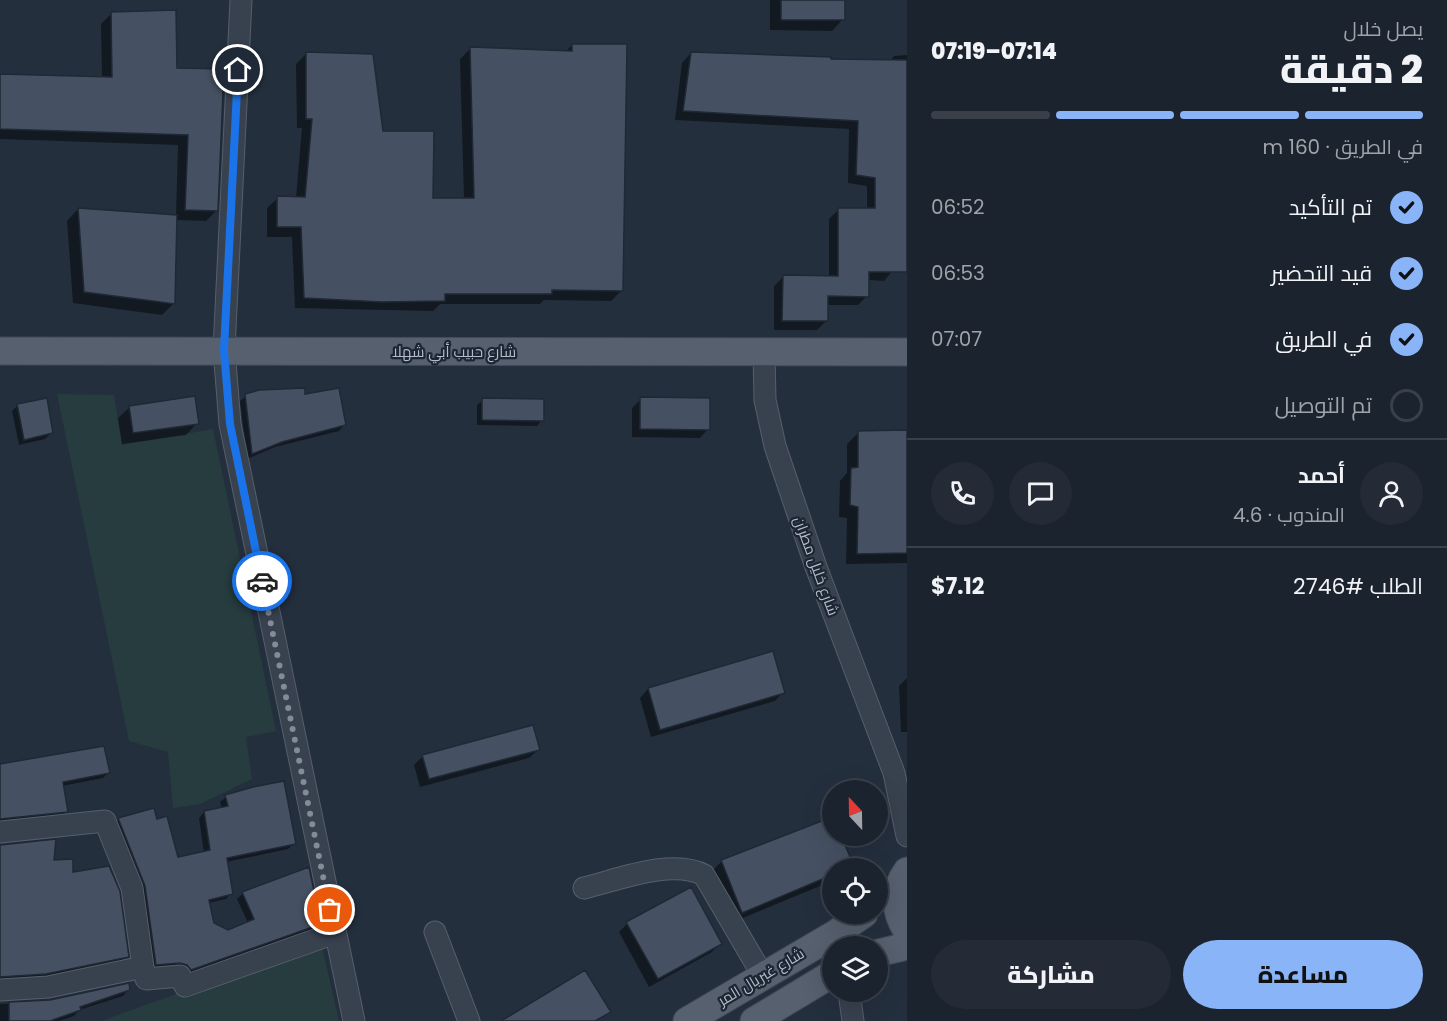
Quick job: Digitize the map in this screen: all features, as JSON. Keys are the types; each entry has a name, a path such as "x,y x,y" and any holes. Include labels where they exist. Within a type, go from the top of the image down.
{"main road":[{"name":"شارع حبيب أبي شهلا","path":"0,351 907,352"},
{"path":"888,893 904,876"},
{"path":"904,876 896,903 907,931"},
{"name":"شارع غبريال المر","path":"687,1021 850,924"},
{"path":"888,951 907,946"},
{"path":"754,1021 822,980"}],"street":[{"path":"241,0 224,350 230,424 354,1021"},
{"name":"شارع خليل مطران","path":"764,353 765,400 769,425 785,480 894,773 907,836"},
{"name":"شارع خليل مطران","path":"894,773 907,794"},
{"path":"0,832 105,821 132,888 146,979 180,976 185,986 335,933"},
{"path":"584,888 653,871 684,869 696,871 704,875 763,976"},
{"path":"435,932 469,1021"},
{"path":"0,990 48,987 143,967"},
{"path":"850,1002 853,1021"}],"green space":[{"path":"57,394 114,395 122,445 213,429 276,731 246,737 252,779 200,804 173,808 168,752 129,741"},
{"path":"321,942 339,1021 101,1021"}],"building":[{"path":"781,0 845,0 845,20 781,20"},
{"path":"176,10 177,68 224,69 218,211 185,210 188,135 0,129 0,74 112,77 111,12"},
{"path":"572,44 627,44 623,291 552,290 552,294 445,294 445,301 382,302 304,298 301,227 277,227 277,196 305,197 312,119 306,119 306,52 373,54 383,131 434,131 433,198 474,198 470,47 572,51"},
{"path":"691,52 831,57 831,59 907,60 907,272 869,272 869,297 828,296 828,321 782,321 783,275 838,276 838,208 875,208 875,178 856,175 858,121 683,111"},
{"path":"78,208 177,215 175,304 84,292"},
{"path":"305,388 305,394 339,388 346,425 282,442 252,454 245,394 259,390"},
{"path":"195,396 199,424 133,433 129,406"},
{"path":"640,397 710,398 710,430 640,429"},
{"path":"47,398 53,433 24,440 17,404"},
{"path":"482,398 544,399 544,421 482,420"},
{"path":"907,430 907,553 857,554 858,507 850,505 851,468 858,467 858,431"},
{"path":"773,651 785,693 660,730 648,688"},
{"path":"533,725 540,750 429,779 422,755"},
{"path":"104,746 110,773 63,782 68,812 0,819 0,764"},
{"path":"284,781 296,844 227,858 233,894 209,900 214,923 228,930 254,919 242,892 309,867 321,924 191,970 187,965 180,963 156,965 145,886 118,818 154,808 157,819 167,816 178,857 210,850 204,811 228,806 225,795"},
{"path":"822,821 822,846 845,846 851,858 822,858 822,879 742,913 721,860"},
{"path":"56,839 54,860 73,859 73,872 109,866 120,891 129,957 46,974 0,977 0,845"},
{"path":"691,887 722,944 658,979 626,922"},
{"path":"585,970 611,1012 595,1021 501,1021"},
{"path":"129,983 130,990 80,1007 81,1010 50,1021 9,1021 9,1002 50,1000"}],"way so far":[{"path":"262,581 330,910"}],"route":[{"path":"238,70 224,350 230,424 262,581"}]}
